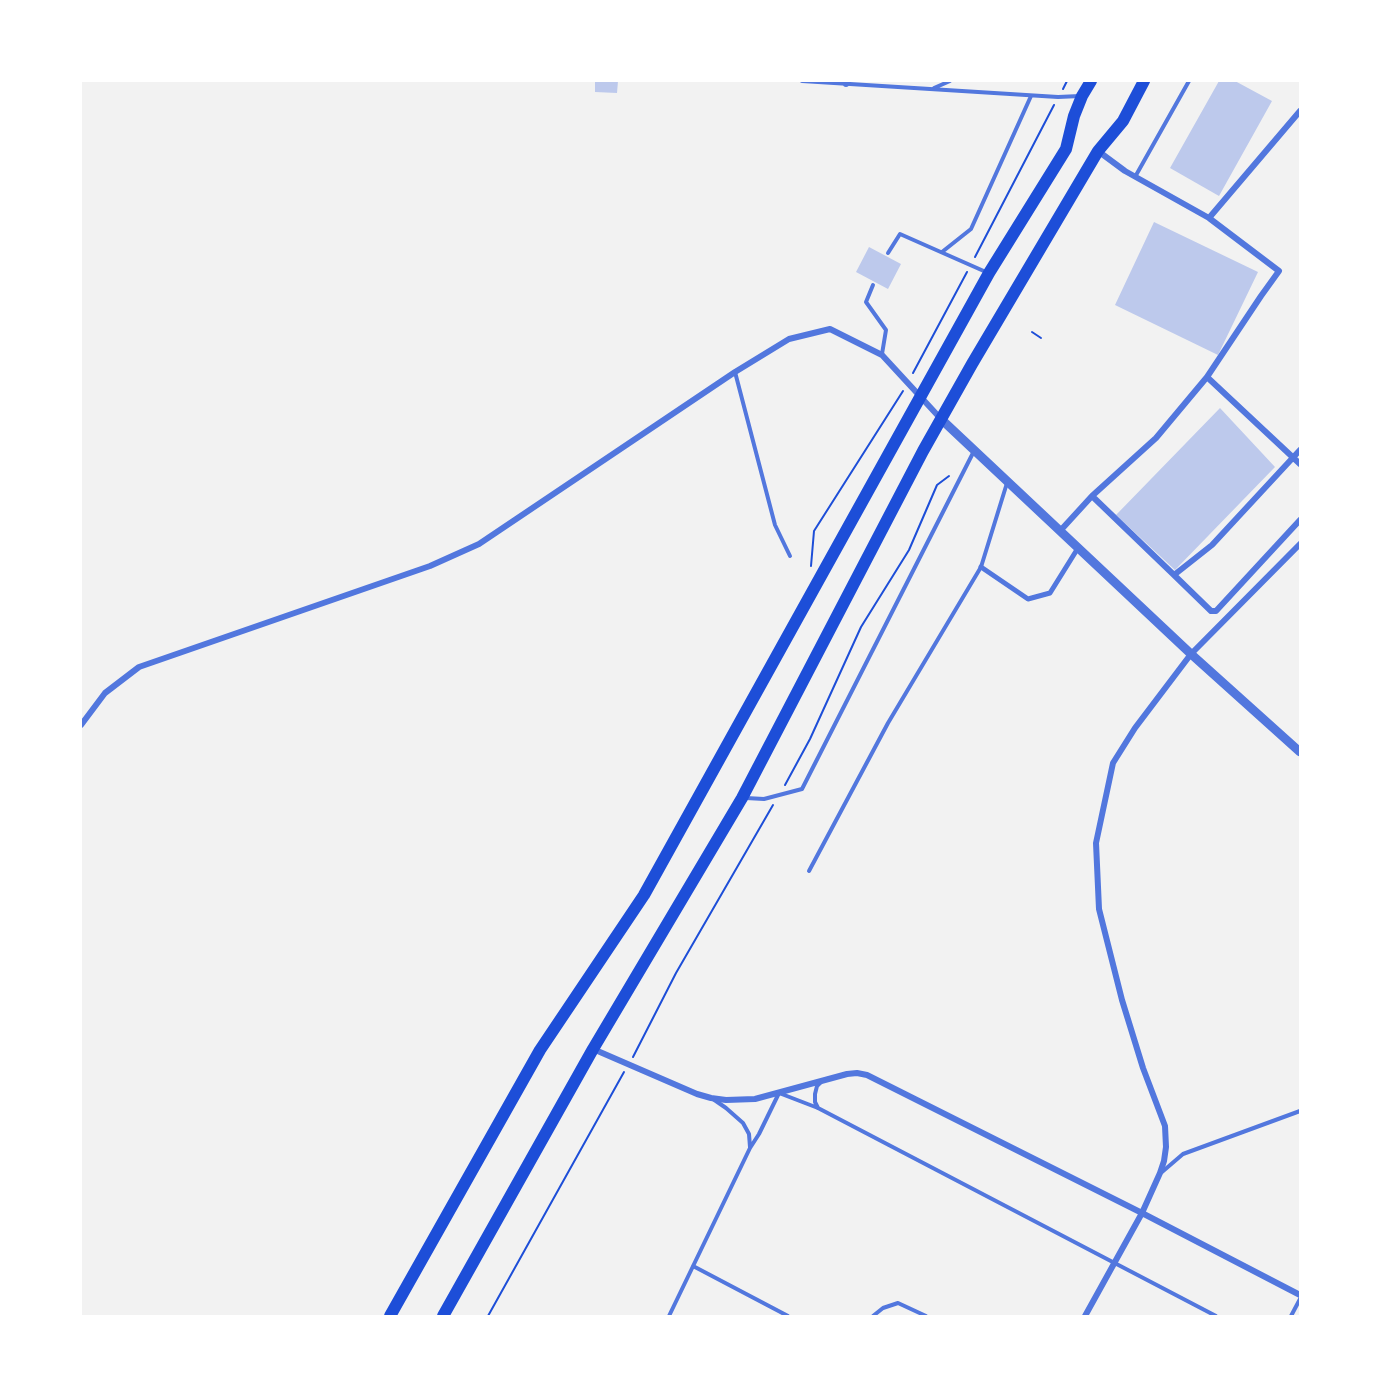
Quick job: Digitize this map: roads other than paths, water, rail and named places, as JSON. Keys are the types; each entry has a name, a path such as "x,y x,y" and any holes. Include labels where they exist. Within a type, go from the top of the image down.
{"highway":[{"path":"390,1316 540,1050 644,896 989,273 1066,149 1074,116 1091,81"},
{"path":"443,1316 593,1048 742,798 972,364 1098,151 1123,121 1144,81"}],"street":[{"path":"1209,218 1300,111"},
{"path":"1060,531 1092,496 1156,438 1207,377 1279,271 1209,218 1125,171 1098,151"},
{"path":"81,725 105,693 139,668 430,566 479,544 735,372 789,339 830,329 882,355 941,419 1191,654 1300,752"},
{"path":"1207,377 1300,464"},
{"path":"1174,575 1212,544 1300,450"},
{"path":"1092,496 1211,611 1216,611 1300,520"},
{"path":"1085,1316 1142,1213 1160,1173 1166,1147 1164,1126 1122,1000 1099,909 1096,843 1113,763 1135,728 1191,654 1300,544"},
{"path":"981,567 1028,599 1050,593 1078,548"},
{"path":"593,1048 711,1098 755,1099 847,1074 867,1074 1142,1213 1300,1297"}],"lane":[{"path":"802,81 846,82 1031,96 1082,96"},
{"path":"932,89 950,81"},
{"path":"1135,177 1189,81"},
{"path":"942,252 971,229 1031,96"},
{"path":"888,253 900,234 989,273"},
{"path":"873,285 866,302 886,330 882,355"},
{"path":"735,372 775,525 790,556"},
{"path":"742,798 764,799 802,789 975,451"},
{"path":"809,871 888,723 981,567 1008,482"},
{"path":"818,1108 815,1094 817,1086 822,1081"},
{"path":"669,1316 779,1093 818,1108 1216,1316"},
{"path":"711,1098 743,1123 749,1134 750,1148"},
{"path":"1160,1173 1183,1154 1300,1111"},
{"path":"693,1266 788,1316"},
{"path":"1291,1316 1300,1297"},
{"path":"873,1316 882,1308 898,1303 926,1316"}]}
